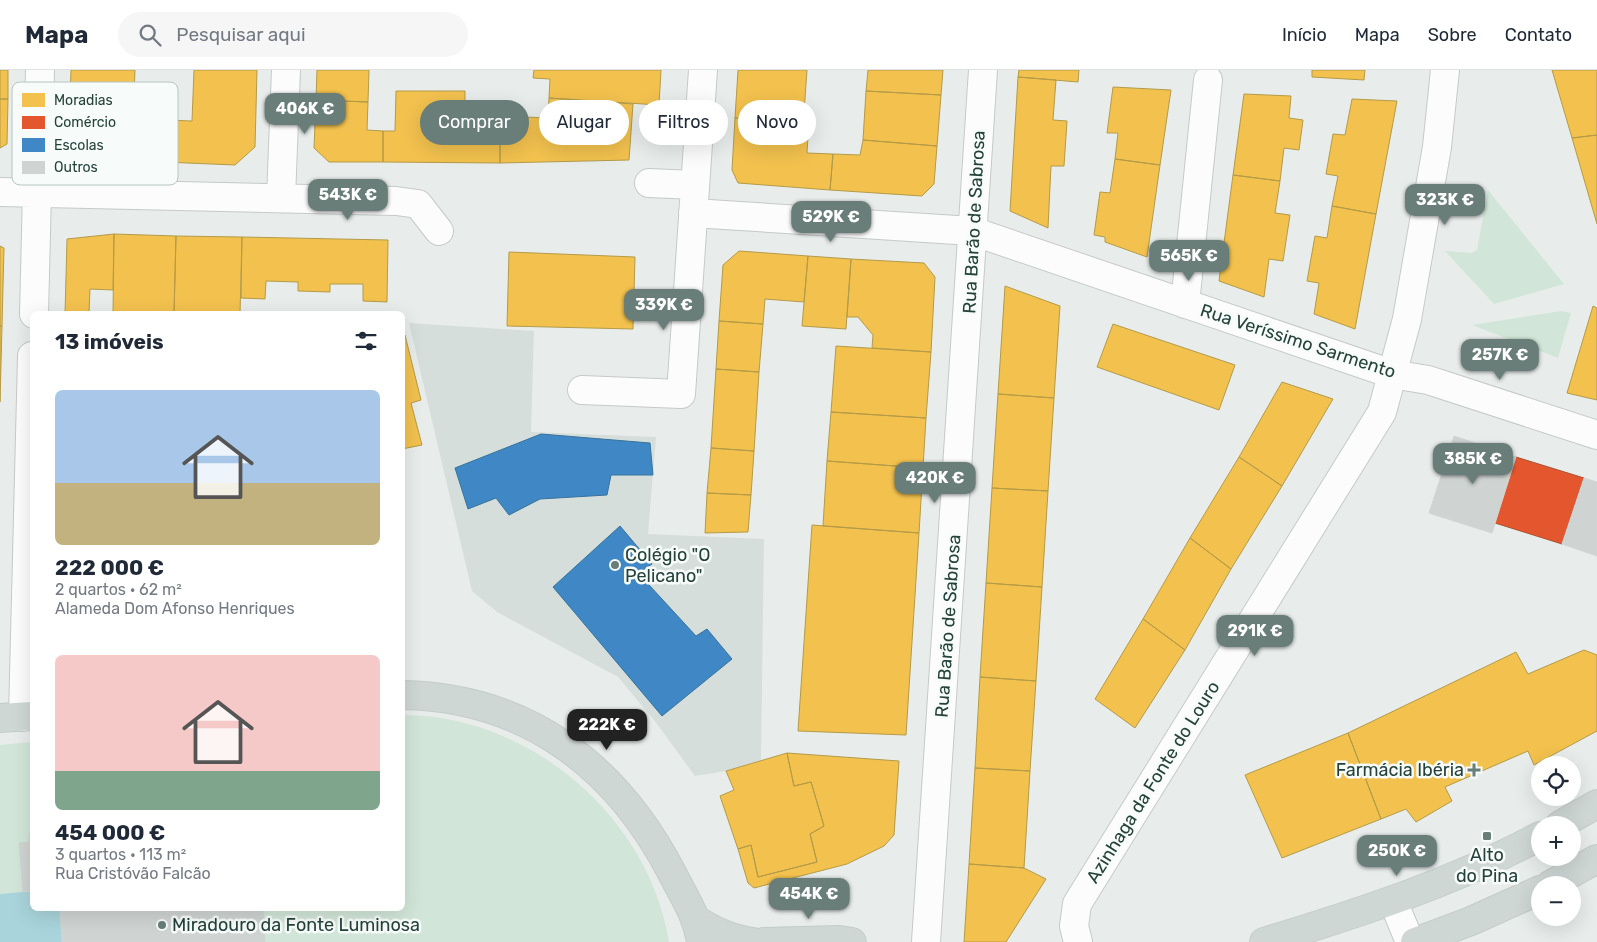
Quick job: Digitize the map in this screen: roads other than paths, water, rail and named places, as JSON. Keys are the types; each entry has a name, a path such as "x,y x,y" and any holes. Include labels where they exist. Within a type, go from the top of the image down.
{"main road":[{"path":"405,695 433,695 512,715 548,734 582,757 612,784 639,816 661,851 699,931 715,932 734,940 753,942"},
{"path":"1576,816 1597,804"},
{"path":"1264,942 1393,901 1473,870 1531,841"},
{"path":"1566,876 1597,859"},
{"path":"1415,942 1471,922 1531,894"},
{"path":"764,942 839,940 852,942"}],"street":[{"path":"281,198 286,70"},
{"path":"582,390 681,394 703,70"},
{"name":"Rua Barão de Sabrosa","path":"926,942 983,70"},
{"name":"Azinhaga da Fonte do Louro","path":"1078,942 1074,926 1077,904 1382,412 1407,319 1437,147 1445,70"},
{"path":"1185,304 1208,80"},
{"path":"649,183 695,185"},
{"path":"34,311 37,185"},
{"path":"0,192 396,201 418,204 439,231"},
{"name":"Rua Veríssimo Sarmento","path":"693,213 972,231 1392,374 1428,380 1597,435"},
{"path":"19,717 30,412"},
{"path":"1393,901 1410,942"}],"water":[{"name":"Miradouro da Fonte Luminosa","path":"29,834 30,911 263,911 265,942 0,942 0,894 23,892 19,843 29,842"}],"place":[{"name":"Colégio \"O Pelicano\"","path":"615,565"},
{"name":"Farmácia Ibéria","path":"1474,770"},
{"name":"Alto do Pina","path":"1487,836"},
{"name":"Miradouro da Fonte Luminosa","path":"162,925"}]}
